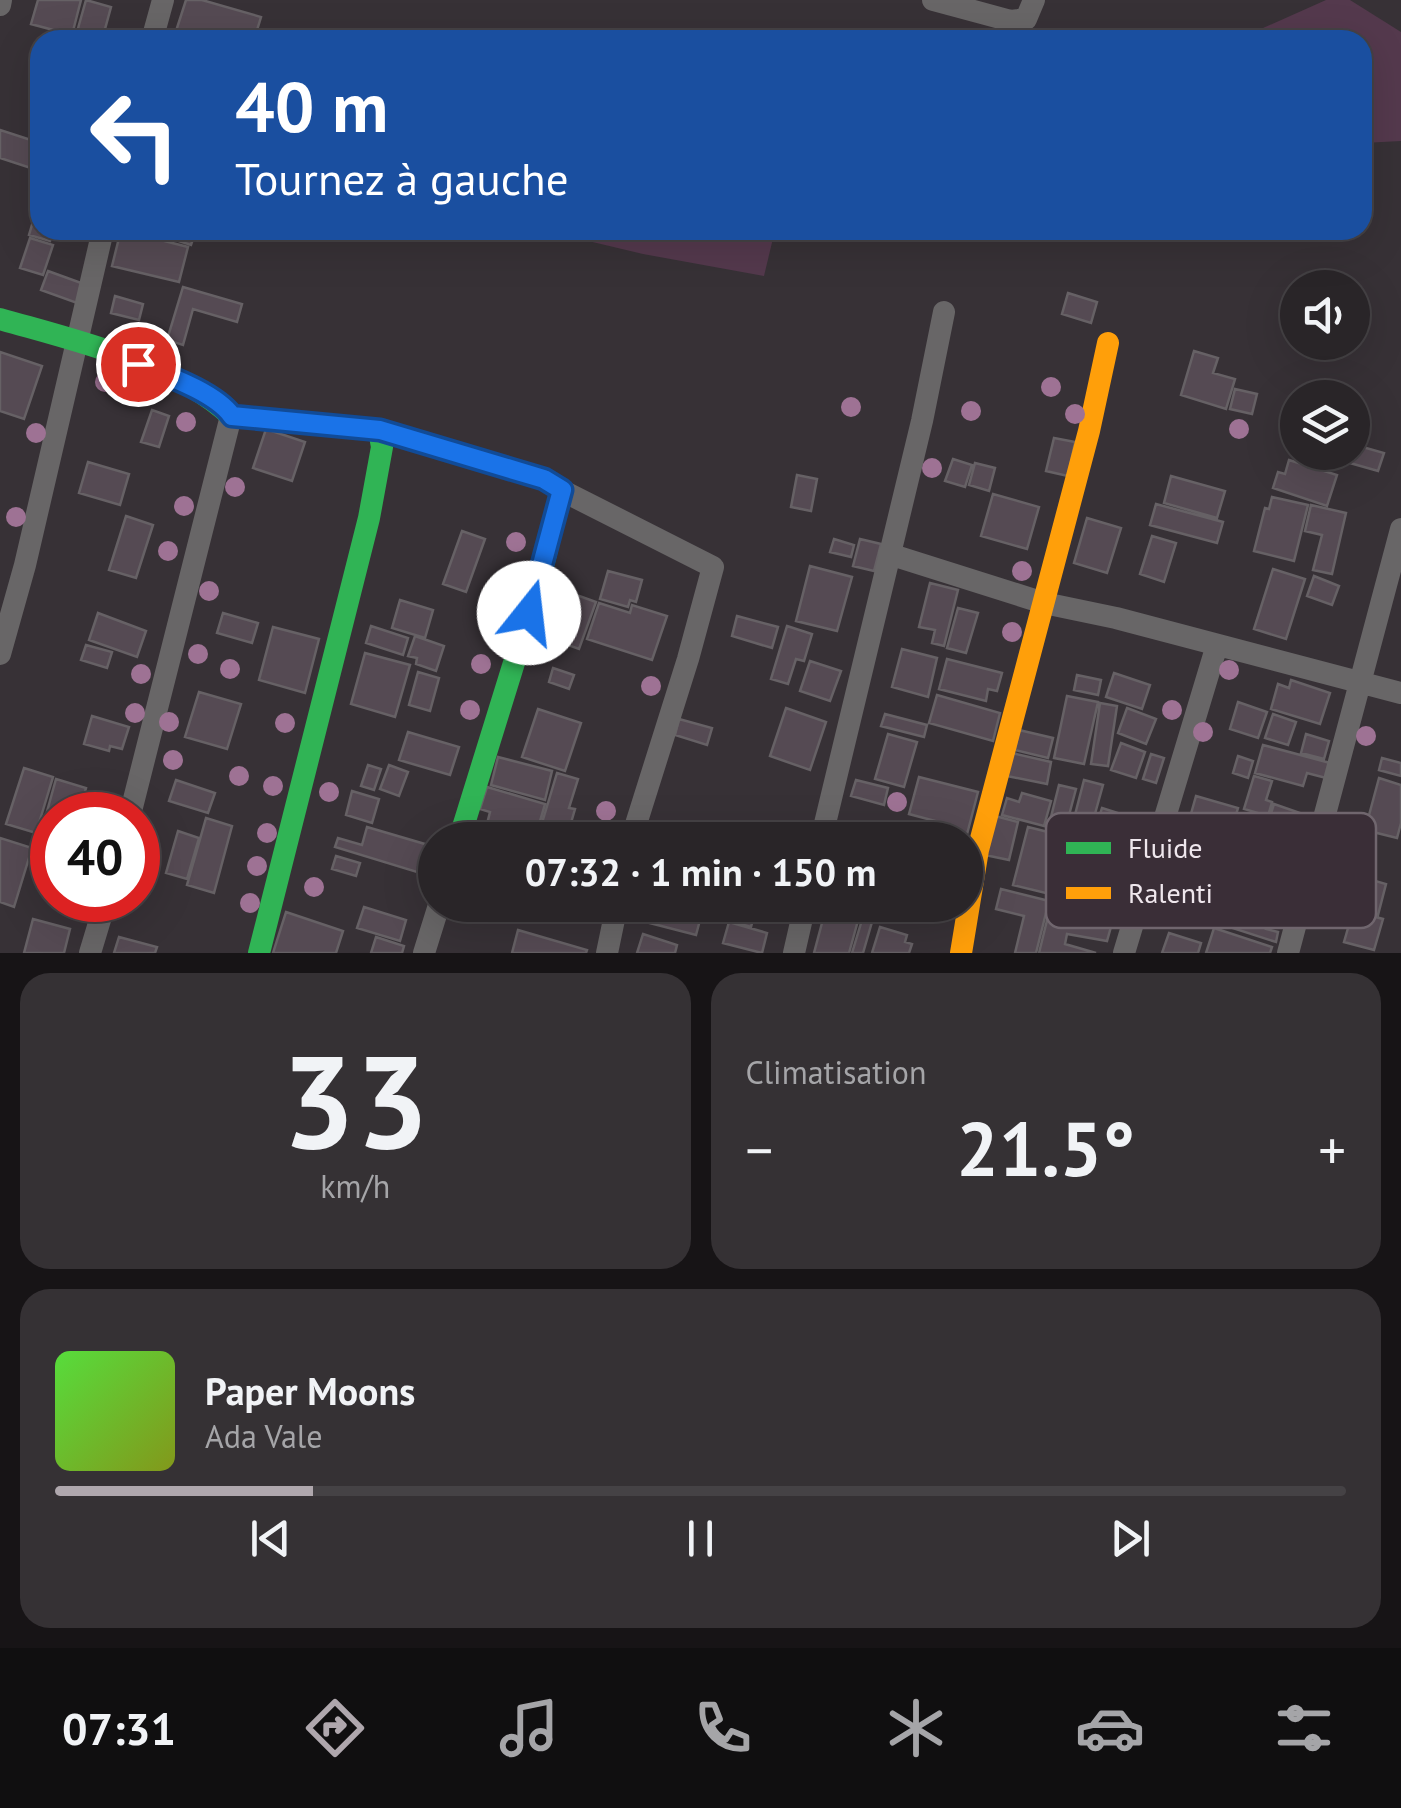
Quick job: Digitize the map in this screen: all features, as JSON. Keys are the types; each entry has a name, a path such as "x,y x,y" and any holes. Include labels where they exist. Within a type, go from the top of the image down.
{"street":[{"path":"155,30 163,0"},
{"path":"933,0 1011,20 1026,20 1034,0"},
{"path":"0,654 102,240"},
{"path":"825,822 922,421 944,312"},
{"path":"0,318 168,376 225,406 232,416 136,792"},
{"path":"961,953 978,850 1108,343"},
{"path":"232,416 380,430 544,479 713,566 638,822"},
{"path":"259,953 370,518 382,447 380,430"},
{"path":"465,822 540,579 562,490"},
{"path":"1327,813 1401,529"},
{"path":"889,554 1044,602 1401,693"},
{"path":"1166,813 1217,645"},
{"path":"90,953 99,922"},
{"path":"424,953 434,922"},
{"path":"607,953 613,922"},
{"path":"794,953 801,922"},
{"path":"1124,953 1132,928"},
{"path":"1288,953 1295,928"}],"shaded area":[{"path":"1326,0 1350,0 1401,32 1401,141 1372,143 1372,30 1258,30"},
{"path":"584,240 773,240 764,276"}],"building":[{"path":"38,0 81,0 73,30 31,24"},
{"path":"86,0 111,7 105,30 78,30"},
{"path":"186,0 202,0 261,17 257,30 177,28"},
{"path":"0,130 30,140 30,168 0,158"},
{"path":"30,238 53,245 43,275 20,268"},
{"path":"118,240 160,240 188,247 179,282 112,266"},
{"path":"48,271 84,284 77,303 41,290"},
{"path":"183,287 242,304 237,322 193,309 183,345 167,340"},
{"path":"1068,293 1097,302 1091,323 1062,314"},
{"path":"115,296 143,304 139,320 111,313"},
{"path":"1194,351 1218,358 1213,373 1235,379 1226,409 1181,395"},
{"path":"0,352 42,366 24,419 0,411"},
{"path":"1235,389 1257,394 1252,414 1230,409"},
{"path":"152,410 169,416 159,447 141,442"},
{"path":"266,429 305,442 292,481 253,468"},
{"path":"1054,438 1075,442 1068,476 1046,471"},
{"path":"1370,449 1384,453 1378,471 1370,469"},
{"path":"953,459 972,465 965,487 945,481"},
{"path":"88,462 129,474 120,505 79,493"},
{"path":"975,463 995,468 989,491 969,485"},
{"path":"1286,470 1321,470 1337,475 1327,506 1273,488 1278,472 1285,474"},
{"path":"797,475 817,479 811,511 791,507"},
{"path":"1171,476 1225,491 1217,518 1164,503"},
{"path":"993,494 1039,507 1027,549 981,536"},
{"path":"1272,497 1308,505 1294,561 1254,551 1265,508 1269,509"},
{"path":"1156,504 1223,522 1217,543 1150,525"},
{"path":"1311,505 1346,513 1332,574 1313,570 1322,535 1305,531"},
{"path":"126,516 153,525 136,578 109,570"},
{"path":"1087,518 1121,528 1107,573 1074,563"},
{"path":"462,531 485,539 466,592 443,584"},
{"path":"1152,536 1176,543 1164,582 1140,574"},
{"path":"834,539 854,545 851,557 830,552"},
{"path":"860,539 881,544 874,571 853,566"},
{"path":"810,566 852,577 837,631 796,621"},
{"path":"1273,569 1305,579 1286,639 1254,629"},
{"path":"608,571 642,580 636,602 630,600 628,607 600,599"},
{"path":"1314,576 1339,586 1332,605 1307,596"},
{"path":"930,583 958,590 944,646 932,643 935,630 919,627"},
{"path":"549,585 596,602 579,649 540,635 549,611 540,608"},
{"path":"400,600 433,610 425,638 392,628"},
{"path":"599,603 630,613 632,605 667,616 652,660 587,639"},
{"path":"958,608 978,613 966,653 947,648"},
{"path":"98,613 146,631 137,657 89,640"},
{"path":"223,613 258,623 252,643 217,633"},
{"path":"737,616 778,627 772,648 732,636"},
{"path":"371,626 408,638 403,655 366,643"},
{"path":"787,626 812,634 804,661 796,659 788,684 771,679"},
{"path":"273,627 319,639 305,693 259,680"},
{"path":"415,636 444,646 436,671 416,664 417,658 408,656"},
{"path":"86,645 112,652 107,668 81,660"},
{"path":"902,649 937,658 928,697 892,687"},
{"path":"365,653 410,665 395,717 351,704"},
{"path":"947,659 1002,673 997,691 988,689 986,701 939,689"},
{"path":"810,661 841,671 830,701 800,691"},
{"path":"553,668 574,675 569,689 549,682"},
{"path":"418,672 439,678 430,711 409,705"},
{"path":"1114,673 1150,685 1142,709 1106,697"},
{"path":"1077,675 1101,680 1098,695 1074,690"},
{"path":"1291,680 1330,693 1320,724 1271,709 1278,684 1289,688"},
{"path":"199,692 241,704 227,749 185,737"},
{"path":"937,695 1000,713 993,741 929,723"},
{"path":"1067,696 1098,702 1084,764 1054,758"},
{"path":"1238,702 1267,712 1258,738 1230,729"},
{"path":"1100,703 1117,706 1108,766 1091,764"},
{"path":"786,708 826,722 810,770 770,756"},
{"path":"1127,708 1156,719 1146,744 1118,733"},
{"path":"538,709 581,723 565,771 522,757"},
{"path":"885,714 927,725 924,737 881,726"},
{"path":"1273,714 1296,722 1288,745 1265,738"},
{"path":"92,716 129,727 122,749 110,746 109,751 84,744"},
{"path":"679,719 712,728 707,745 675,735"},
{"path":"1019,730 1053,738 1048,758 1015,750"},
{"path":"408,732 459,747 450,775 399,760"},
{"path":"888,734 917,742 904,787 875,779"},
{"path":"1306,734 1329,741 1324,759 1301,753"},
{"path":"1121,743 1145,752 1136,778 1111,770"},
{"path":"1263,745 1330,763 1326,778 1307,773 1303,786 1255,773"},
{"path":"1012,753 1051,762 1047,784 1007,776"},
{"path":"1151,754 1164,758 1156,783 1143,779"},
{"path":"1238,756 1253,761 1248,778 1233,773"},
{"path":"498,757 552,771 545,800 491,785"},
{"path":"1382,758 1401,763 1401,776 1379,770"},
{"path":"368,765 381,769 374,790 361,786"},
{"path":"389,765 408,772 399,796 380,789"},
{"path":"24,768 53,777 48,792 30,792 30,831 6,824"},
{"path":"557,773 578,779 569,808 575,809 571,822 542,822"},
{"path":"1254,776 1272,781 1266,800 1272,802 1269,813 1244,809"},
{"path":"919,777 978,792 970,822 939,822 909,814"},
{"path":"1379,778 1401,785 1397,838 1376,833 1376,813 1370,813"},
{"path":"56,779 86,788 85,792 52,792"},
{"path":"176,780 215,793 208,813 169,801"},
{"path":"856,780 888,788 884,805 851,796"},
{"path":"1084,780 1103,785 1095,813 1075,813"},
{"path":"1059,785 1076,789 1070,813 1052,813"},
{"path":"487,787 545,804 540,822 488,822 490,812 480,809"},
{"path":"352,791 379,799 372,823 346,815"},
{"path":"1022,793 1051,801 1044,826 1002,815 1007,798 1019,802"},
{"path":"1196,796 1238,808 1236,813 1191,813"},
{"path":"1274,804 1300,813 1271,813"},
{"path":"995,816 1018,822 1009,860 985,855"},
{"path":"206,818 232,826 214,893 187,885"},
{"path":"367,827 418,842 418,872 335,847 338,838 362,845"},
{"path":"1028,827 1046,832 1046,893 1013,885"},
{"path":"178,831 199,838 187,879 166,873"},
{"path":"0,838 30,847 30,855 14,907 0,902"},
{"path":"336,856 360,863 356,876 332,869"},
{"path":"1376,881 1386,884 1376,914"},
{"path":"1001,889 1046,900 1036,953 1015,953 1024,916 996,909"},
{"path":"364,907 406,920 400,941 357,928"},
{"path":"286,912 343,931 336,953 273,953"},
{"path":"1376,917 1383,919 1374,950 1344,942 1348,928 1376,928"},
{"path":"32,922 70,929 64,953 24,953"},
{"path":"646,922 699,922 696,935"},
{"path":"729,922 767,933 762,953 723,943"},
{"path":"822,922 858,922 849,953 814,953"},
{"path":"861,922 872,922 863,953 852,953"},
{"path":"1046,924 1046,928 1111,928 1107,941 1067,934 1065,944 1096,953 1039,953"},
{"path":"880,927 907,935 905,942 912,944 909,953 872,953"},
{"path":"1214,928 1272,947 1270,953 1206,953"},
{"path":"1233,928 1266,928 1278,932 1276,942"},
{"path":"518,930 587,950 512,953"},
{"path":"1169,933 1201,943 1198,953 1162,953"},
{"path":"643,934 677,945 675,953 637,953"},
{"path":"119,937 157,947 155,953 114,953"},
{"path":"376,937 404,946 402,953 371,953"}],"traffic: fast":[{"path":"0,319 153,368 182,381 231,416 379,430 382,447 369,518 259,953"},
{"path":"379,430 544,479 561,490 540,579 465,822"}],"traffic: slow":[{"path":"961,953 978,850 1089,431 1108,343"}],"route":[{"path":"138,364 225,406 232,416 380,430 544,479 562,490 529,613"}]}
